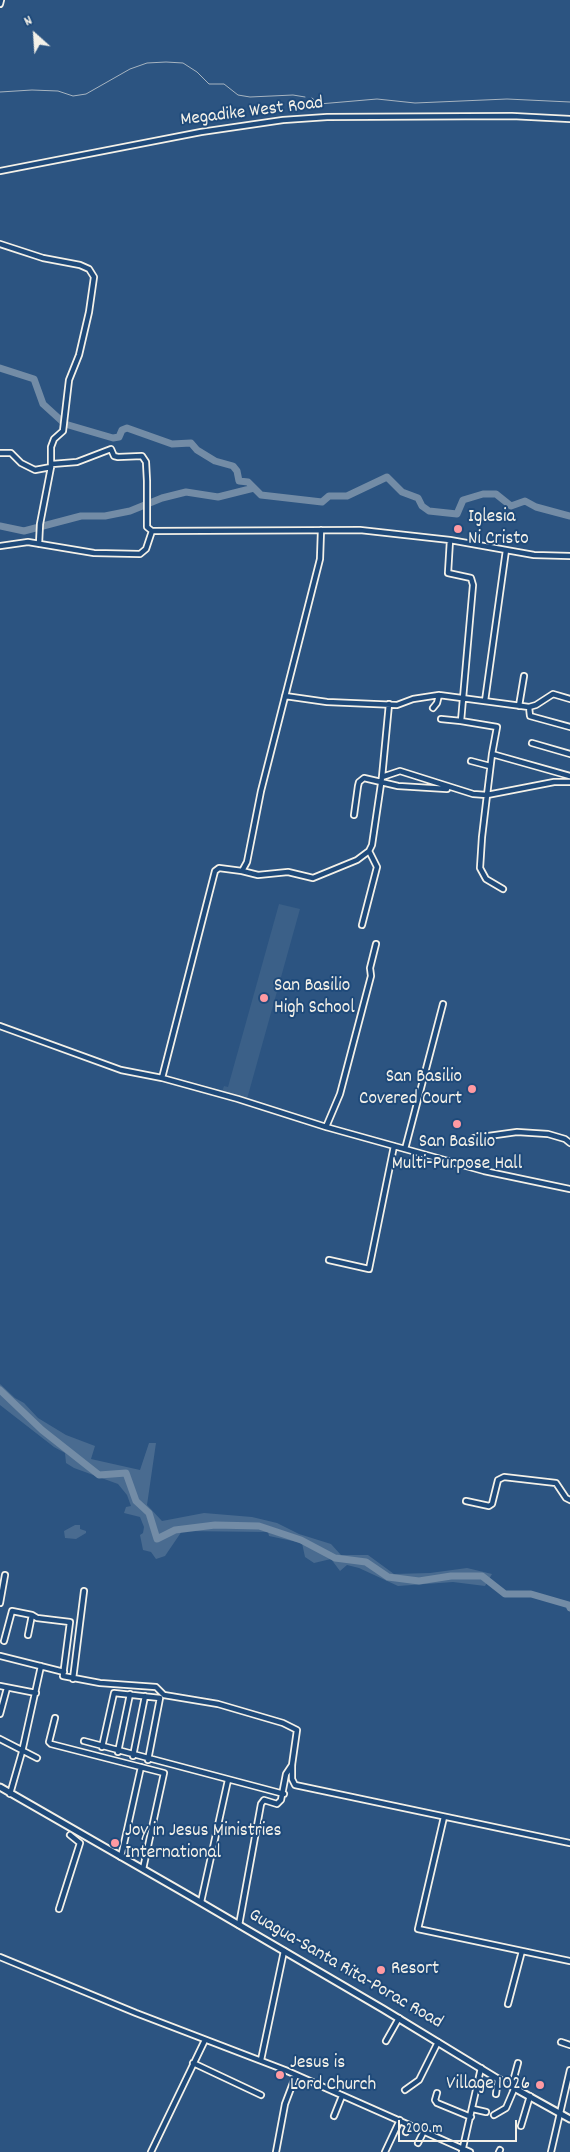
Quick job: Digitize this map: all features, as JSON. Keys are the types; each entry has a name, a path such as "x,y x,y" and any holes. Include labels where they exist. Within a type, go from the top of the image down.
{"main road":[{"name":"Guagua-Santa Rita-Porac Road","path":"0,1788 121,1856 399,2018 498,2079 514,2086 570,2119"}],"street":[{"path":"0,4 1,0"},
{"name":"Megadike West Road","path":"0,171 201,132 283,120 326,117 476,116 570,119"},
{"path":"0,244 43,258 80,265 89,269 94,277 89,312 79,355 69,380 63,430 54,439 52,465 40,524 39,544"},
{"path":"0,453 11,453 21,463 35,470 52,465 77,462 111,449 114,456 118,457 142,456 146,462 147,528 152,531 360,530 450,540 534,555 570,556"},
{"path":"242,871 246,862 260,791 320,559 321,530"},
{"path":"0,546 28,542 94,553 140,554 146,550 152,531"},
{"path":"450,540 448,573 471,578 473,581 461,721"},
{"path":"485,700 506,550"},
{"path":"519,706 524,676"},
{"path":"285,696 309,700 397,705 413,699 438,695 529,707 536,705 553,694 570,699"},
{"path":"433,708 437,703 438,695"},
{"path":"162,1078 215,871 219,868 266,875 288,872 313,878 357,860 369,851 372,845 381,779 389,704"},
{"path":"529,707 530,716 570,727"},
{"path":"441,719 496,726 480,868 486,879 503,888"},
{"path":"532,744 570,754"},
{"path":"492,754 570,776"},
{"path":"471,761 490,766"},
{"path":"381,779 400,772 453,789 487,795 554,782 570,782"},
{"path":"354,815 359,782 364,778 381,779 404,786 453,789"},
{"path":"362,925 377,867 369,851"},
{"path":"326,1128 340,1094 371,976 370,968 376,944"},
{"path":"405,1149 443,1004"},
{"path":"0,1026 121,1070 162,1078 238,1099 326,1128 467,1166 570,1189"},
{"path":"474,1138 496,1133 517,1132 548,1134 570,1143"},
{"path":"329,1260 369,1269 394,1146"},
{"path":"466,1501 490,1506 498,1480 504,1477 556,1483 566,1498 570,1500"},
{"path":"0,1603 5,1575"},
{"path":"73,1679 84,1591"},
{"path":"4,1641 12,1611 32,1615 37,1618 70,1622 64,1676 73,1679 156,1687 164,1695 218,1704 283,1723 297,1730 292,1765 292,1779 295,1785 570,1843"},
{"path":"28,1635 32,1615"},
{"path":"0,1632 6,1633"},
{"path":"0,1656 64,1672"},
{"path":"10,1794 22,1752 41,1666"},
{"path":"0,1686 36,1693"},
{"path":"0,1714 7,1688"},
{"path":"102,1747 113,1694 130,1694 161,1699 148,1760"},
{"path":"118,1752 130,1694"},
{"path":"133,1756 145,1696"},
{"path":"55,1718 50,1743 164,1773 143,1869"},
{"path":"0,1739 22,1752 37,1758"},
{"path":"84,1741 148,1760 284,1794"},
{"path":"239,1925 261,1804 264,1800 277,1804 280,1802 284,1794 286,1774 292,1765"},
{"path":"121,1856 141,1767"},
{"path":"285,1780 292,1779"},
{"path":"200,1902 228,1780"},
{"path":"444,1817 418,1929 570,1961"},
{"path":"59,1908 80,1843 70,1835"},
{"path":"261,2060 284,1951"},
{"path":"508,2004 522,1951"},
{"path":"0,1957 205,2040 261,2060 470,2152"},
{"path":"386,2041 399,2018"},
{"path":"151,2152 205,2040"},
{"path":"405,2090 420,2080 438,2042"},
{"path":"561,2042 570,2044"},
{"path":"494,2115 506,2108 514,2086 518,2063"},
{"path":"193,2064 260,2095"},
{"path":"462,2150 481,2068"},
{"path":"551,2152 570,2070"},
{"path":"276,2152 285,2104 296,2075"},
{"path":"496,2094 498,2079"},
{"path":"437,2094 435,2100 437,2103 471,2117"},
{"path":"334,2116 342,2096"},
{"path":"521,2126 530,2096"},
{"path":"473,2108 486,2112"},
{"path":"385,2152 400,2120"},
{"path":"406,2132 409,2124"},
{"path":"418,2143 424,2131"}],"shaded area":[{"name":"San Basilio High School","path":"279,904 300,909 247,1099 222,1092 224,1086 228,1087"},
{"path":"0,1384 15,1398 24,1403 38,1418 66,1435 95,1446 91,1459 140,1470 149,1443 156,1443 147,1505 162,1521 204,1513 252,1517 277,1523 299,1534 331,1544 341,1555 368,1555 394,1574 430,1573 467,1568 492,1574 485,1586 453,1582 398,1586 359,1568 347,1565 340,1571 331,1559 314,1563 305,1557 302,1543 269,1536 268,1532 182,1531 165,1556 156,1559 151,1552 143,1550 140,1535 143,1533 144,1527 140,1517 124,1513 126,1507 131,1506 127,1495 118,1484 74,1468 66,1463 65,1453 54,1447 0,1405"},
{"path":"75,1525 80,1525 80,1529 86,1531 86,1533 76,1539 65,1538 64,1531"}],"waterway":[{"path":"0,92 32,90 58,91 73,96 86,94 130,69 147,63 166,62 183,63 197,72 209,84 224,84 238,95 250,97 293,95 305,97"},
{"path":"312,98 319,104 377,99 415,103 507,99 570,102"},
{"path":"0,368 34,379 43,404 65,424 113,438 119,437 122,430 127,428 172,444 191,443 197,450 215,461 233,466 237,471 239,481 248,482 261,495 322,502 329,496 347,496 387,477 402,492 418,498 422,506 429,511 457,514 463,500 483,494 496,494 511,506 525,501 536,507 570,516"},
{"path":"0,526 24,531 81,516 105,516 130,511 162,498 186,492 218,497 254,488"},
{"path":"0,1390 42,1430 99,1475 126,1473 136,1501 149,1513 157,1539 175,1530 215,1525 259,1526 301,1540 335,1558 366,1562 388,1577 419,1581 451,1576 482,1576 505,1594 531,1594 569,1605 570,1608"}],"place":[{"name":"Iglesia Ni Cristo","path":"458,529"},
{"name":"San Basilio High School","path":"264,998"},
{"name":"San Basilio Covered Court","path":"472,1089"},
{"name":"San Basilio Multi-Purpose Hall","path":"457,1124"},
{"name":"Joy in Jesus Ministries International","path":"115,1843"},
{"name":"Resort","path":"381,1970"},
{"name":"Jesus is Lord Church","path":"280,2075"},
{"name":"Village 1026","path":"540,2085"}]}
